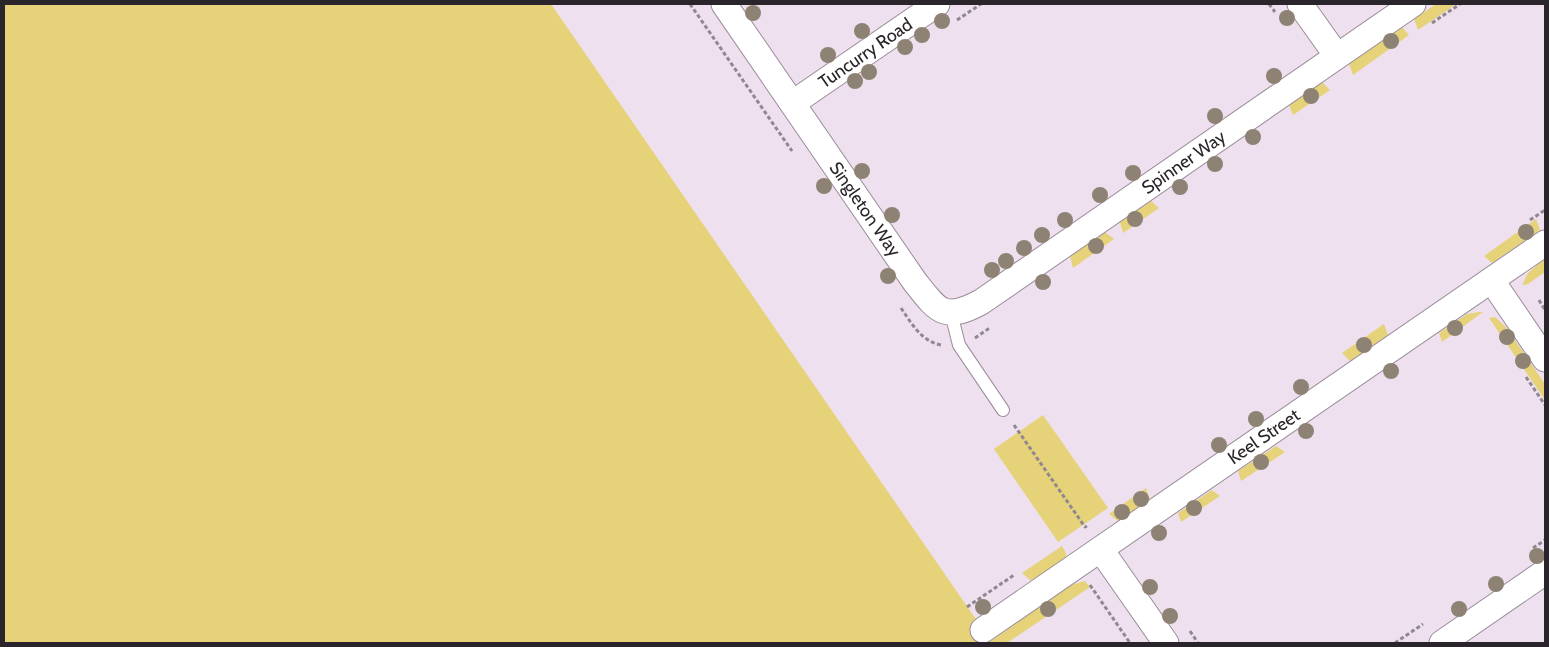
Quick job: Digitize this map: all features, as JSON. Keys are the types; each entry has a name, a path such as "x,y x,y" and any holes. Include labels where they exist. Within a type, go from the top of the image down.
{"street":[{"name":"Singleton Way","path":"724,4 915,282 936,307 951,313"},
{"name":"Tuncurry Road","path":"793,103 937,4"},
{"path":"1300,4 1337,56"},
{"name":"Spinner Way","path":"951,313 967,309 980,302 1413,4"},
{"name":"Keel Street","path":"983,630 1545,244"},
{"path":"1492,281 1545,359"},
{"path":"1101,550 1166,643"},
{"path":"1442,643 1545,572"}],"lane":[{"path":"951,313 959,345 1003,410"}],"path":[{"path":"690,4 792,152"},
{"path":"1428,26 1460,4"},
{"path":"1534,294 1545,310"},
{"path":"898,304 924,338 940,345 959,345 970,341 991,327"},
{"path":"1003,410 1085,527"},
{"path":"1078,566 1130,643"}],"shaded area":[{"path":"4,4 551,4 991,641 1071,585 1085,581 1090,587 1007,643 4,643"},
{"path":"1436,4 1455,5 1418,30 1414,19"},
{"path":"1402,27 1409,35 1353,75 1349,64"},
{"path":"1322,82 1330,90 1293,115 1289,105"},
{"path":"1151,201 1159,208 1123,233 1120,222"},
{"path":"1536,219 1540,230 1492,263 1484,256"},
{"path":"1105,232 1114,239 1073,268 1070,256"},
{"path":"1545,258 1545,272 1528,284 1522,285 1528,273"},
{"path":"1483,312 1442,342 1439,333 1467,314"},
{"path":"1495,317 1506,327 1545,384 1545,400 1489,318"},
{"path":"1384,324 1388,335 1350,361 1342,353"},
{"path":"1043,415 1108,508 1058,542 994,449"},
{"path":"1276,446 1285,452 1241,481 1238,471"},
{"path":"1146,488 1150,499 1118,521 1109,514"},
{"path":"1212,490 1220,496 1181,522 1178,513"},
{"path":"1062,546 1066,553 1066,558 1031,581 1022,573"}]}
